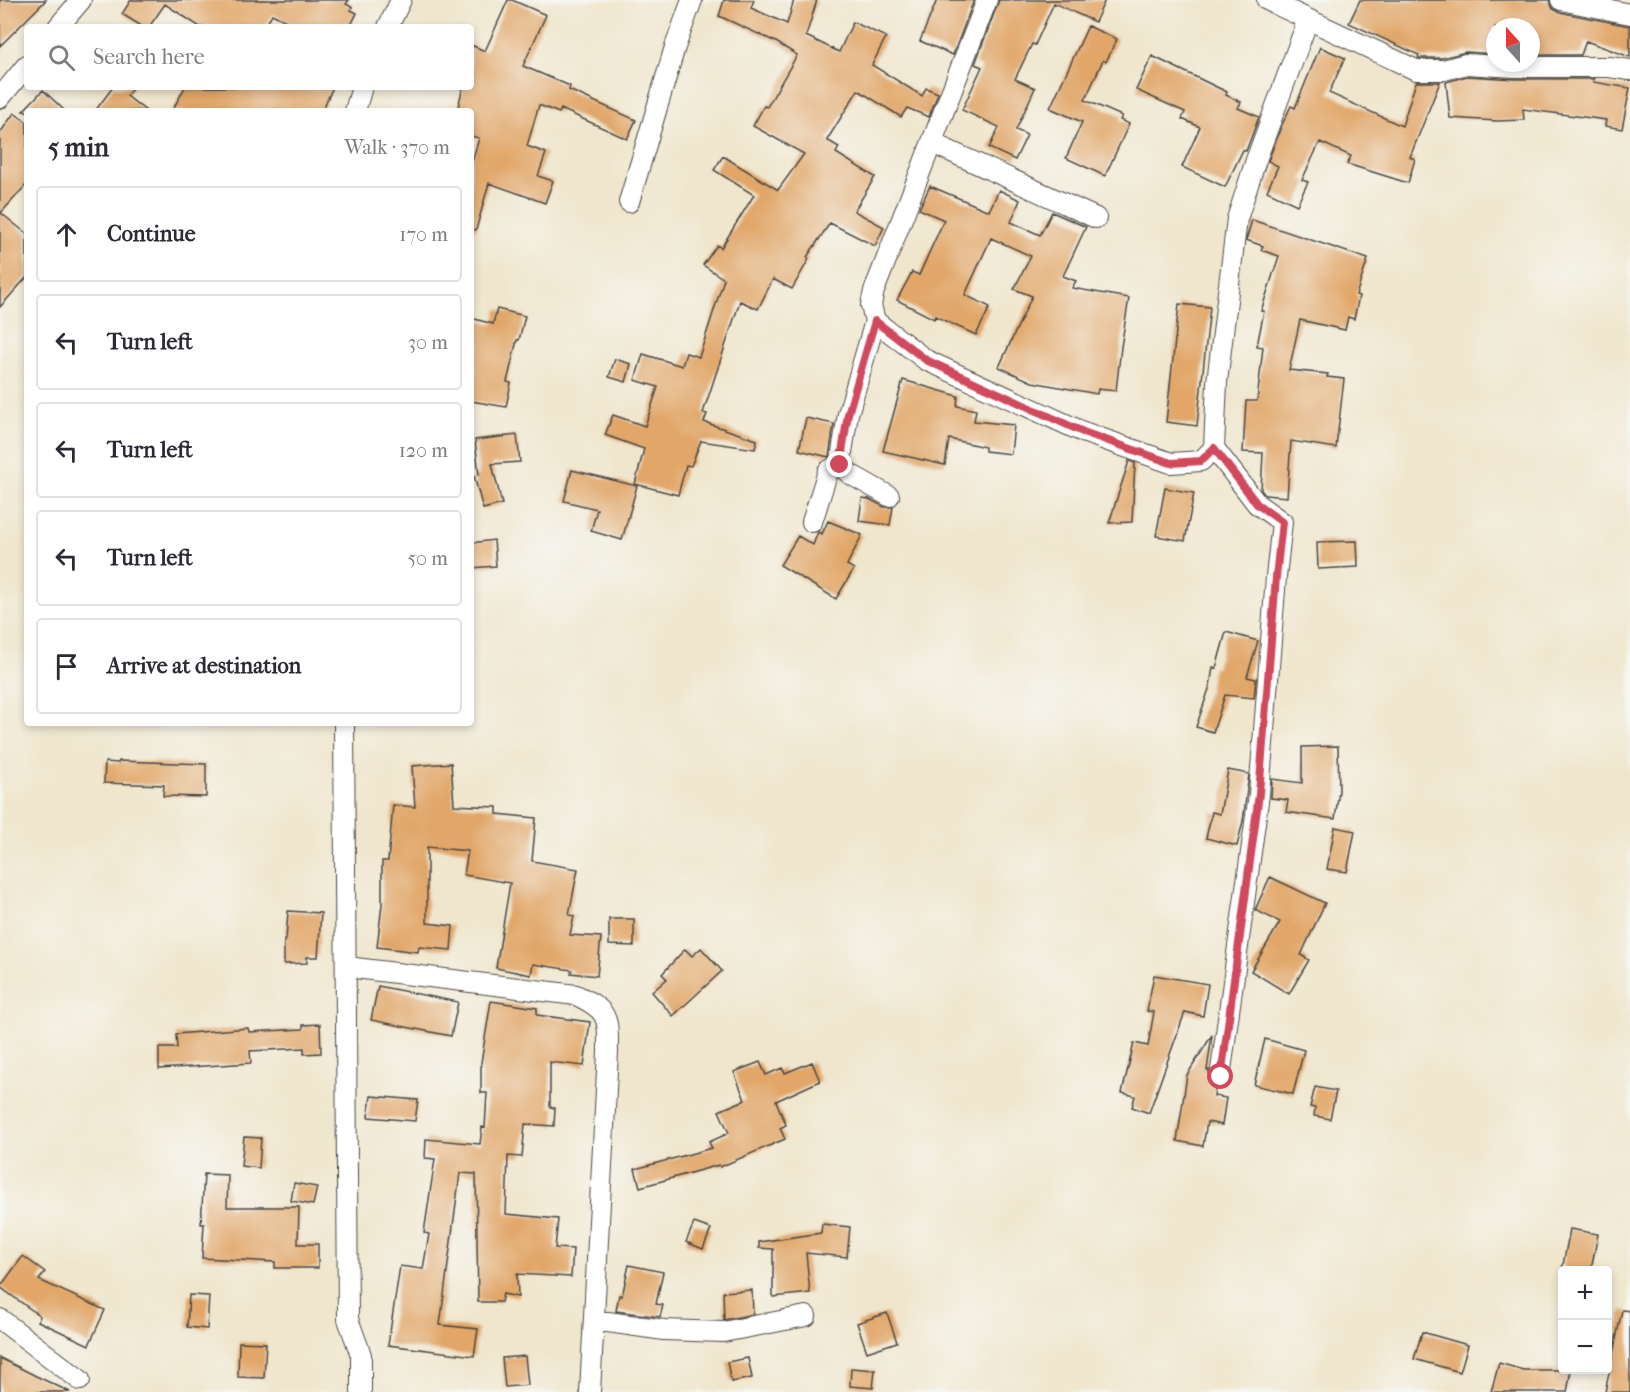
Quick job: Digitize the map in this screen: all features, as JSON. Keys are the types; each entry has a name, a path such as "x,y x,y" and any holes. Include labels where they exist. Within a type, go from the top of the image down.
{"street":[{"path":"61,24 81,0"},
{"path":"389,24 401,0"},
{"path":"629,202 675,47 692,0"},
{"path":"840,465 848,414 875,321 871,305 874,291 987,0"},
{"path":"1267,0 1416,70 1444,70 1466,64 1515,67 1609,67 1630,70"},
{"path":"1561,0 1630,14"},
{"path":"1221,1077 1259,794 1282,522 1257,504 1214,448 1217,382 1237,219 1256,160 1308,20"},
{"path":"0,98 24,69"},
{"path":"355,108 361,90"},
{"path":"932,143 1096,218"},
{"path":"875,321 926,360 1083,432 1171,463 1201,461 1214,448"},
{"path":"840,465 850,474 889,496"},
{"path":"812,522 828,471 840,465"},
{"path":"344,726 348,1319 361,1355 361,1392"},
{"path":"347,967 576,995 596,1004 608,1020 590,1392"},
{"path":"594,1320 664,1329 723,1332 806,1316"},
{"path":"0,1319 80,1380"}],"building":[{"path":"0,0 46,0 0,46"},
{"path":"131,0 349,0 346,4 357,13 352,24 292,24 272,14 267,24 195,24 165,4 151,24 138,24 122,14"},
{"path":"508,0 546,15 523,66 570,86 569,90 636,120 627,139 561,109 559,113 539,105 527,146 546,153 538,176 553,181 545,203 489,183 476,230 474,230 474,155 479,138 474,137 474,108 458,108 462,90 474,90 474,46 485,51"},
{"path":"724,0 754,0 751,8 787,24 794,0 817,0 806,36 839,52 853,22 886,37 872,65 922,96 926,88 938,93 929,117 907,108 901,117 858,90 827,140 839,147 836,153 875,177 854,211 884,227 875,246 830,223 807,257 809,259 792,289 773,279 758,309 740,301 703,413 707,414 704,422 757,440 755,449 701,441 691,466 686,465 678,495 635,484 644,449 605,435 613,415 645,426 658,387 635,380 643,354 682,366 686,353 699,357 724,279 703,265 717,245 721,248 754,195 714,170 723,156 778,190 804,154 753,126 764,106 767,107 797,55 776,42 719,16"},
{"path":"937,0 974,0 953,55 920,41"},
{"path":"999,0 1105,0 1095,22 1054,3 1035,45 1032,44 1015,79 1035,88 1016,130 1027,135 1015,160 989,148 999,127 962,110 982,67 975,64"},
{"path":"1360,0 1549,0 1553,9 1559,12 1630,26 1630,57 1586,41 1581,55 1540,55 1540,18 1486,18 1486,53 1466,52 1442,58 1419,58 1419,55 1349,23"},
{"path":"1088,26 1117,39 1106,62 1103,60 1085,100 1122,116 1120,120 1129,124 1105,176 1066,158 1082,122 1050,108"},
{"path":"1320,47 1345,58 1329,93 1402,126 1416,82 1440,82 1410,157 1415,159 1408,183 1347,164 1351,156 1320,142 1302,180 1308,182 1297,205 1267,191 1278,166 1268,161 1291,106 1295,108"},
{"path":"1152,56 1227,92 1226,95 1241,102 1238,108 1259,117 1246,151 1243,150 1225,187 1182,167 1200,127 1182,119 1185,112 1136,90"},
{"path":"1467,76 1515,79 1594,79 1593,82 1630,88 1622,129 1605,126 1606,120 1523,109 1524,120 1450,118 1446,82"},
{"path":"43,90 62,108 26,108"},
{"path":"111,90 131,90 127,96 142,108 97,108"},
{"path":"183,90 332,90 323,108 174,108"},
{"path":"14,113 24,120 24,187 1,213 24,232 24,280 0,307 0,133"},
{"path":"930,186 989,211 999,190 1020,200 1011,222 1040,235 1052,212 1086,227 1063,276 1076,281 1072,288 1129,298 1116,391 1098,389 1097,394 1032,382 999,367 1032,296 1014,289 1031,256 991,238 965,295 990,307 976,335 935,316 934,319 897,300 912,272 919,275 944,220 919,209"},
{"path":"1252,220 1368,259 1356,295 1359,296 1354,319 1348,317 1345,330 1300,320 1289,370 1328,374 1327,377 1344,379 1336,448 1291,441 1287,497 1265,495 1261,490 1263,453 1243,452 1246,401 1257,401 1263,347 1257,346 1264,311 1261,311 1279,256 1261,250 1263,246 1246,240"},
{"path":"1179,304 1210,307 1197,426 1166,422"},
{"path":"497,309 525,316 507,382 511,383 506,407 474,402 474,319 493,324"},
{"path":"615,359 631,364 626,382 609,377"},
{"path":"903,380 958,396 957,406 976,410 974,421 1014,425 1011,454 985,451 985,447 949,439 945,465 883,451"},
{"path":"806,418 834,424 829,457 799,450"},
{"path":"517,435 520,462 492,464 502,504 483,509 474,476 479,475 475,440"},
{"path":"1129,461 1135,463 1132,522 1109,523"},
{"path":"572,470 637,486 622,540 591,531 597,509 564,501"},
{"path":"1165,488 1194,493 1185,541 1156,536"},
{"path":"862,498 884,507 893,507 890,525 859,521"},
{"path":"828,521 862,535 847,565 854,569 836,599 780,565 798,536 813,545 818,532 822,534"},
{"path":"494,540 496,566 474,568 474,543"},
{"path":"1357,541 1358,567 1318,569 1317,542"},
{"path":"1226,632 1258,641 1247,677 1256,679 1254,698 1225,695 1213,732 1196,727 1210,686 1213,667 1216,668"},
{"path":"1338,746 1339,791 1335,819 1286,812 1288,800 1271,798 1272,779 1302,783 1302,747"},
{"path":"119,761 206,764 206,797 163,796 164,785 104,783 105,762 118,763"},
{"path":"451,763 454,805 497,807 497,814 536,818 532,861 578,869 569,915 574,916 570,935 601,937 597,976 571,973 572,970 533,964 531,975 496,968 510,883 464,875 468,851 427,847 427,923 453,926 451,950 419,947 418,952 377,947 382,904 382,861 388,861 393,805 415,807 412,766"},
{"path":"1228,770 1249,774 1243,821 1237,846 1206,838 1212,812 1220,814"},
{"path":"1335,827 1355,831 1347,872 1327,869"},
{"path":"1270,877 1325,903 1301,955 1309,960 1289,994 1251,971 1280,922 1255,910"},
{"path":"288,911 321,913 318,957 307,957 307,963 284,964 284,940 286,940"},
{"path":"609,919 634,919 634,946 609,945"},
{"path":"701,948 722,971 673,1016 652,992 667,979 662,974 685,949 692,956"},
{"path":"1154,975 1208,984 1203,1016 1185,1012 1149,1113 1132,1107 1135,1096 1122,1093 1134,1043 1148,1046 1154,1012 1147,1011"},
{"path":"378,986 458,1002 451,1036 371,1020"},
{"path":"491,1001 537,1008 537,1015 590,1022 584,1066 550,1062 550,1107 555,1108 554,1126 525,1124 522,1157 508,1156 506,1214 558,1219 555,1248 573,1249 571,1277 517,1274 518,1297 503,1294 501,1302 478,1302 476,1174 460,1173 440,1325 478,1329 474,1356 388,1345 400,1266 423,1269 429,1234 424,1233 435,1159 425,1158 426,1139 480,1144 482,1127 485,1128 487,1093 481,1093 481,1063"},
{"path":"320,1024 321,1053 304,1054 304,1048 250,1051 251,1063 159,1069 159,1048 177,1048 176,1034 248,1028 249,1032 303,1029 303,1025"},
{"path":"1212,1035 1207,1070 1209,1070 1209,1082 1215,1088 1214,1096 1226,1098 1222,1125 1207,1122 1203,1146 1177,1141 1187,1075"},
{"path":"1265,1039 1304,1050 1293,1094 1254,1085"},
{"path":"760,1062 766,1075 782,1068 785,1073 812,1062 820,1081 776,1101 786,1125 780,1128 785,1139 720,1167 719,1165 640,1187 635,1169 712,1148 709,1142 729,1133 719,1111 745,1100 734,1072"},
{"path":"1315,1087 1336,1091 1330,1119 1314,1116 1315,1108 1310,1107"},
{"path":"371,1096 418,1100 415,1121 368,1117"},
{"path":"244,1137 261,1138 259,1168 241,1166"},
{"path":"204,1174 228,1175 227,1207 299,1207 298,1244 318,1244 318,1268 275,1268 275,1262 202,1258 204,1224 201,1224"},
{"path":"294,1183 317,1187 313,1205 291,1201"},
{"path":"694,1223 711,1229 703,1249 686,1242"},
{"path":"822,1224 850,1227 847,1257 806,1253 810,1293 773,1297 773,1249 759,1248 759,1242 821,1233"},
{"path":"1570,1229 1598,1234 1592,1266 1563,1266"},
{"path":"23,1256 45,1272 39,1280 105,1310 89,1345 38,1321 40,1316 0,1287"},
{"path":"629,1265 663,1272 656,1304 663,1305 660,1317 616,1311"},
{"path":"752,1290 753,1314 724,1320 723,1292"},
{"path":"189,1295 209,1296 207,1329 187,1327"},
{"path":"1622,1310 1630,1311 1630,1392 1605,1392 1609,1374 1612,1374 1612,1358"},
{"path":"887,1313 897,1342 867,1352 857,1323"},
{"path":"1422,1332 1468,1345 1460,1372 1414,1359"},
{"path":"239,1342 266,1343 264,1378 238,1377"},
{"path":"525,1356 528,1385 505,1387 502,1358"},
{"path":"0,1358 36,1376 70,1392 0,1392"},
{"path":"748,1358 752,1378 731,1382 727,1362"},
{"path":"1499,1363 1523,1370 1558,1370 1558,1374 1570,1374 1567,1392 1491,1392"},
{"path":"851,1368 875,1370 873,1388 850,1386"}],"route":[{"path":"840,465 848,414 875,321 926,360 1083,432 1171,463 1201,461 1214,448 1257,504 1282,522 1259,794 1221,1077"}]}
